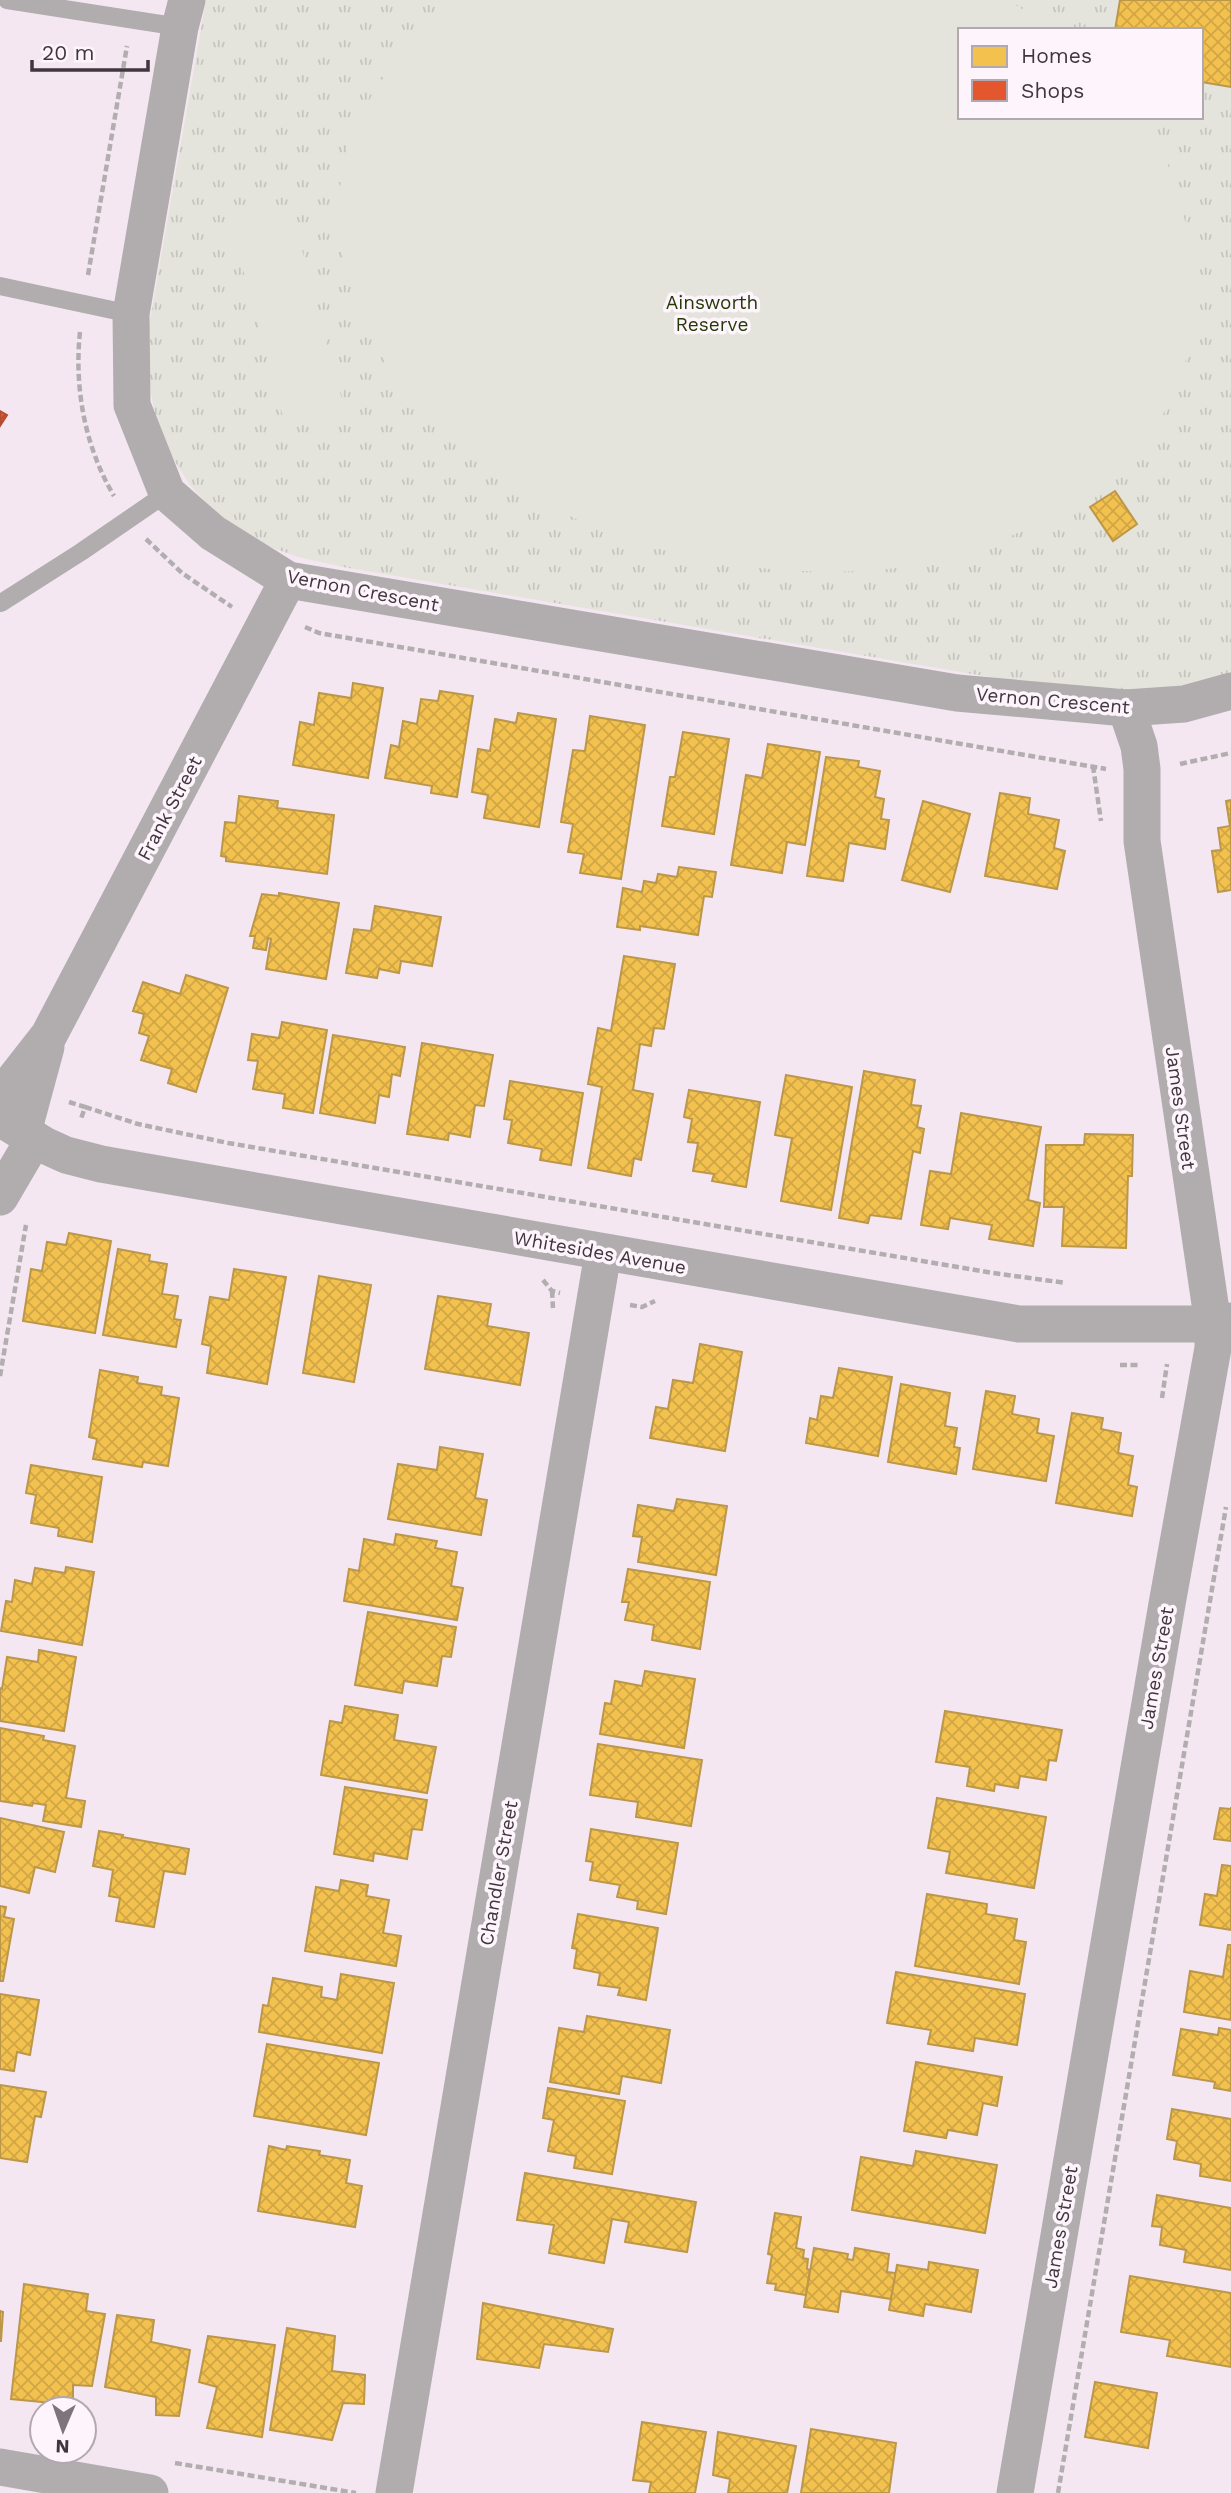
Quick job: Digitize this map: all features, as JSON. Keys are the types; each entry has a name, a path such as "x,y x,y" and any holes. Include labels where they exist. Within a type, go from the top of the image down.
{"street":[{"name":"Vernon Crescent","path":"183,14 131,314 132,405 167,493 213,533 288,580 1126,722 1178,725 1205,717 1231,701"},
{"name":"Frank Street","path":"14,1207 10,1124 49,1035 288,580"},
{"name":"Vernon Crescent","path":"1126,722 1231,691"},
{"name":"James Street","path":"1015,2493 1164,1618 1213,1348 1222,1322 1131,769 1139,746 1126,722"},
{"name":"Whitesides Avenue","path":"10,1124 66,1155 101,1164 1019,1324 1222,1322"},
{"name":"Chandler Street","path":"394,2493 603,1253"},
{"path":"0,2467 157,2477"}],"lane":[{"path":"7,0 132,20 183,14"},
{"path":"0,286 131,314"},
{"path":"1,603 167,493"}],"path":[{"path":"132,20 83,305 78,356 79,394 91,441 106,482 128,520 182,573 231,606 319,633 1110,770 1174,766 1231,753"},
{"path":"85,1107 138,1124 228,1143 1070,1284"},
{"path":"0,1377 14,1207"},
{"path":"1058,2493 1229,1494"},
{"path":"157,2477 356,2493"}],"green space":[{"name":"Ainsworth Reserve","path":"206,0 1231,0 1231,675 1168,695 1060,689 343,567 298,557 244,533 214,511 190,485 170,454 157,424 150,388 148,331"},
{"name":"Ainsworth Reserve","path":"468,0 1007,0 1053,28 958,28 958,119 1148,119 1173,180 1189,242 1194,301 1186,357 1166,409 1133,455 1086,496 1024,530 988,545 931,562 892,568 823,572 774,569 676,554 583,522 538,500 467,452 439,428 415,402 374,343 359,311 348,277 341,241 339,204 343,169 353,134 368,102 388,72 411,45 438,21"},
{"path":"290,205 345,411 286,428 230,221"}],"building: Homes":[{"path":"1120,0 1231,0 1231,87 1203,82 1203,28 1115,28"},
{"path":"1115,491 1137,524 1113,541 1090,507"},
{"path":"353,683 383,688 368,778 293,765 300,722 314,725 319,693 351,698"},
{"path":"440,691 473,696 457,797 431,793 432,786 385,778 391,745 399,747 403,721 417,724 421,699 438,701"},
{"path":"518,713 556,719 539,827 484,818 488,795 472,792 478,749 490,751 495,719 516,723"},
{"path":"590,716 645,725 621,879 580,873 584,854 568,852 573,824 561,822 573,750 585,751"},
{"path":"683,732 729,739 714,834 662,826 670,777 675,777"},
{"path":"768,744 820,752 805,845 787,842 782,873 731,865 746,775 762,778"},
{"path":"826,757 859,761 858,767 880,771 875,797 884,799 881,819 889,820 885,849 849,843 843,881 807,876"},
{"path":"1000,793 1030,798 1028,814 1059,820 1054,848 1065,851 1057,889 985,876"},
{"path":"239,796 278,801 277,808 334,815 327,874 226,861 226,857 221,856 225,822 236,823"},
{"path":"1231,800 1231,890 1218,892 1212,851 1221,850 1218,828 1230,826 1226,801"},
{"path":"923,801 970,814 950,892 902,880"},
{"path":"679,867 716,872 712,897 704,896 698,935 640,926 640,930 617,927 623,888 642,892 644,881 656,883 658,874 677,877"},
{"path":"279,893 339,903 326,979 266,969 271,939 268,938 266,950 253,948 255,936 250,936 262,894 279,896"},
{"path":"375,906 441,917 432,966 401,961 399,973 379,969 377,978 346,973 354,929 371,931"},
{"path":"624,956 675,964 664,1029 654,1028 651,1046 640,1044 633,1090 653,1094 641,1160 634,1158 631,1176 588,1168 602,1087 588,1084 598,1028 611,1031"},
{"path":"186,975 228,988 196,1092 168,1083 172,1069 141,1060 149,1036 139,1033 144,1014 133,1011 143,982 180,994"},
{"path":"282,1022 327,1030 313,1113 283,1108 285,1094 253,1089 258,1061 248,1060 252,1034 279,1038"},
{"path":"333,1035 405,1047 400,1076 392,1074 389,1097 379,1095 375,1123 320,1113"},
{"path":"422,1043 493,1055 484,1106 475,1105 470,1137 449,1133 448,1140 407,1134"},
{"path":"864,1071 915,1080 911,1105 921,1106 917,1127 924,1129 920,1153 913,1151 901,1219 870,1215 868,1223 839,1218"},
{"path":"786,1075 852,1087 831,1210 781,1201 792,1138 775,1135"},
{"path":"510,1081 583,1093 571,1165 540,1160 542,1149 508,1143 512,1120 504,1119"},
{"path":"689,1090 760,1102 746,1187 712,1181 714,1174 693,1171 698,1143 688,1142 692,1119 684,1117"},
{"path":"961,1113 1041,1127 1028,1200 1040,1203 1033,1246 989,1239 992,1225 950,1218 948,1229 921,1225 930,1171 951,1174"},
{"path":"1085,1134 1133,1135 1132,1176 1128,1176 1126,1248 1062,1246 1064,1207 1044,1207 1046,1145 1084,1145"},
{"path":"69,1233 111,1241 95,1333 23,1321 31,1269 42,1271 47,1242 66,1245"},
{"path":"118,1249 150,1255 149,1261 167,1264 162,1294 178,1296 174,1319 181,1320 176,1347 103,1335"},
{"path":"234,1269 286,1277 267,1384 207,1373 211,1346 202,1344 210,1297 229,1300"},
{"path":"319,1276 371,1285 354,1382 303,1373"},
{"path":"438,1296 491,1304 487,1326 529,1333 520,1385 425,1369"},
{"path":"700,1344 742,1352 725,1451 650,1438 656,1407 668,1409 673,1380 693,1383"},
{"path":"839,1368 892,1377 878,1456 806,1443 810,1418 817,1420 821,1396 833,1398"},
{"path":"100,1370 138,1377 137,1383 162,1387 161,1395 179,1398 168,1466 143,1462 142,1467 93,1459 97,1439 89,1437"},
{"path":"901,1384 950,1393 945,1426 957,1428 954,1447 960,1448 956,1474 888,1462"},
{"path":"986,1391 1015,1396 1012,1414 1039,1419 1037,1433 1054,1436 1046,1481 973,1469"},
{"path":"1072,1413 1103,1418 1101,1429 1121,1433 1118,1453 1133,1456 1128,1485 1137,1487 1132,1516 1056,1503"},
{"path":"440,1447 483,1454 475,1498 487,1500 481,1535 388,1519 398,1464 437,1470"},
{"path":"31,1465 102,1477 92,1542 58,1536 59,1528 31,1523 36,1495 26,1493"},
{"path":"677,1499 727,1506 716,1575 638,1562 642,1537 633,1536 638,1505 674,1511"},
{"path":"396,1534 437,1541 435,1548 457,1552 451,1586 463,1588 457,1620 344,1601 349,1569 359,1571 364,1539 394,1545"},
{"path":"66,1567 94,1572 82,1645 1,1631 6,1601 12,1602 15,1580 32,1584 35,1568 65,1573"},
{"path":"628,1569 710,1582 700,1649 652,1640 654,1625 625,1620 629,1602 622,1602"},
{"path":"368,1612 456,1627 451,1657 442,1656 437,1686 404,1681 402,1693 355,1685"},
{"path":"39,1650 76,1657 64,1731 0,1721 0,1688 2,1689 7,1657 38,1662"},
{"path":"645,1671 695,1679 684,1748 600,1734 605,1703 611,1704 615,1681 642,1686"},
{"path":"345,1706 398,1715 394,1740 436,1747 427,1793 321,1775 330,1721 342,1723"},
{"path":"945,1711 1062,1730 1056,1761 1049,1760 1046,1780 1020,1776 1018,1788 995,1784 994,1791 967,1786 970,1767 936,1762"},
{"path":"0,1728 44,1736 43,1740 75,1746 66,1798 85,1801 81,1827 43,1821 46,1805 33,1803 32,1806 0,1801"},
{"path":"598,1744 702,1760 691,1826 636,1817 638,1802 590,1795"},
{"path":"345,1787 427,1800 422,1830 412,1829 407,1859 374,1853 373,1861 334,1854"},
{"path":"937,1798 1046,1817 1034,1888 946,1873 950,1852 928,1848"},
{"path":"1220,1808 1231,1809 1231,1841 1214,1839"},
{"path":"0,1818 64,1832 55,1872 35,1867 29,1893 0,1886"},
{"path":"591,1829 678,1843 666,1914 637,1909 638,1901 617,1897 620,1885 590,1880 593,1862 586,1861"},
{"path":"99,1831 189,1849 185,1874 164,1871 154,1927 116,1921 120,1898 109,1896 113,1870 93,1866"},
{"path":"1222,1865 1231,1866 1231,1930 1200,1925 1205,1894 1217,1896"},
{"path":"341,1880 368,1885 366,1896 389,1900 383,1933 401,1936 396,1966 305,1951 316,1887 339,1891"},
{"path":"927,1894 987,1904 986,1914 1017,1919 1014,1940 1026,1942 1019,1984 915,1966"},
{"path":"0,1906 6,1907 4,1917 14,1919 3,1981 0,1981"},
{"path":"578,1914 658,1928 646,2000 618,1995 620,1988 598,1985 600,1973 574,1968 577,1949 572,1948"},
{"path":"1228,1945 1231,1945 1231,2020 1184,2012 1190,1971 1223,1977"},
{"path":"896,1972 1025,1994 1017,2045 975,2038 973,2051 928,2044 931,2030 887,2023"},
{"path":"341,1974 394,1983 382,2053 259,2032 263,2005 268,2006 273,1978 322,1987 321,1997 337,2000"},
{"path":"0,1994 39,2000 30,2055 17,2052 14,2071 0,2069"},
{"path":"587,2016 670,2030 661,2083 622,2076 619,2094 550,2082 559,2028 584,2032"},
{"path":"1219,2028 1231,2030 1231,2091 1214,2088 1215,2082 1173,2075 1181,2029 1218,2035"},
{"path":"267,2044 379,2063 366,2135 254,2116"},
{"path":"916,2062 1002,2077 997,2106 983,2103 977,2135 948,2130 946,2138 904,2131"},
{"path":"0,2085 46,2092 41,2117 35,2116 27,2162 0,2158"},
{"path":"548,2088 625,2101 612,2174 574,2168 576,2156 548,2151 554,2120 543,2118"},
{"path":"1172,2109 1231,2119 1231,2181 1200,2176 1201,2164 1174,2159 1177,2141 1167,2139"},
{"path":"269,2146 286,2150 287,2146 320,2151 319,2155 350,2160 346,2183 362,2186 355,2227 258,2211"},
{"path":"916,2151 997,2165 985,2233 852,2210 861,2157 913,2166"},
{"path":"525,2173 696,2202 687,2252 625,2242 629,2222 612,2219 604,2263 549,2253 554,2225 517,2220"},
{"path":"1157,2195 1231,2208 1231,2270 1184,2262 1186,2250 1160,2245 1162,2227 1152,2226"},
{"path":"775,2213 801,2217 796,2248 804,2250 803,2258 808,2259 807,2269 810,2270 806,2295 775,2290 776,2284 767,2283 772,2255 768,2254"},
{"path":"814,2248 848,2254 847,2259 853,2260 855,2248 889,2254 887,2272 896,2273 891,2299 841,2291 838,2312 804,2307"},
{"path":"929,2262 978,2270 971,2312 925,2304 923,2316 889,2310 897,2265 928,2270"},
{"path":"1130,2276 1231,2293 1231,2367 1167,2356 1170,2340 1121,2332"},
{"path":"24,2284 88,2294 86,2311 105,2314 92,2386 73,2385 73,2395 28,2395 28,2401 11,2399"},
{"path":"483,2303 613,2329 608,2352 544,2344 539,2368 477,2359"},
{"path":"0,2311 3,2312 1,2341 0,2341"},
{"path":"117,2315 154,2320 151,2342 190,2350 179,2416 156,2415 156,2397 105,2387"},
{"path":"287,2328 335,2336 332,2371 365,2375 364,2404 343,2403 332,2440 270,2430"},
{"path":"208,2336 275,2345 262,2437 207,2428 217,2387 199,2382"},
{"path":"1095,2382 1157,2393 1148,2448 1085,2437"},
{"path":"642,2422 706,2432 695,2493 649,2493 651,2482 633,2480"},
{"path":"811,2429 896,2443 889,2493 801,2493"},
{"path":"718,2432 796,2446 787,2493 728,2493 730,2479 713,2475"}],"building: Shops":[{"path":"0,411 7,415 0,426"}]}
